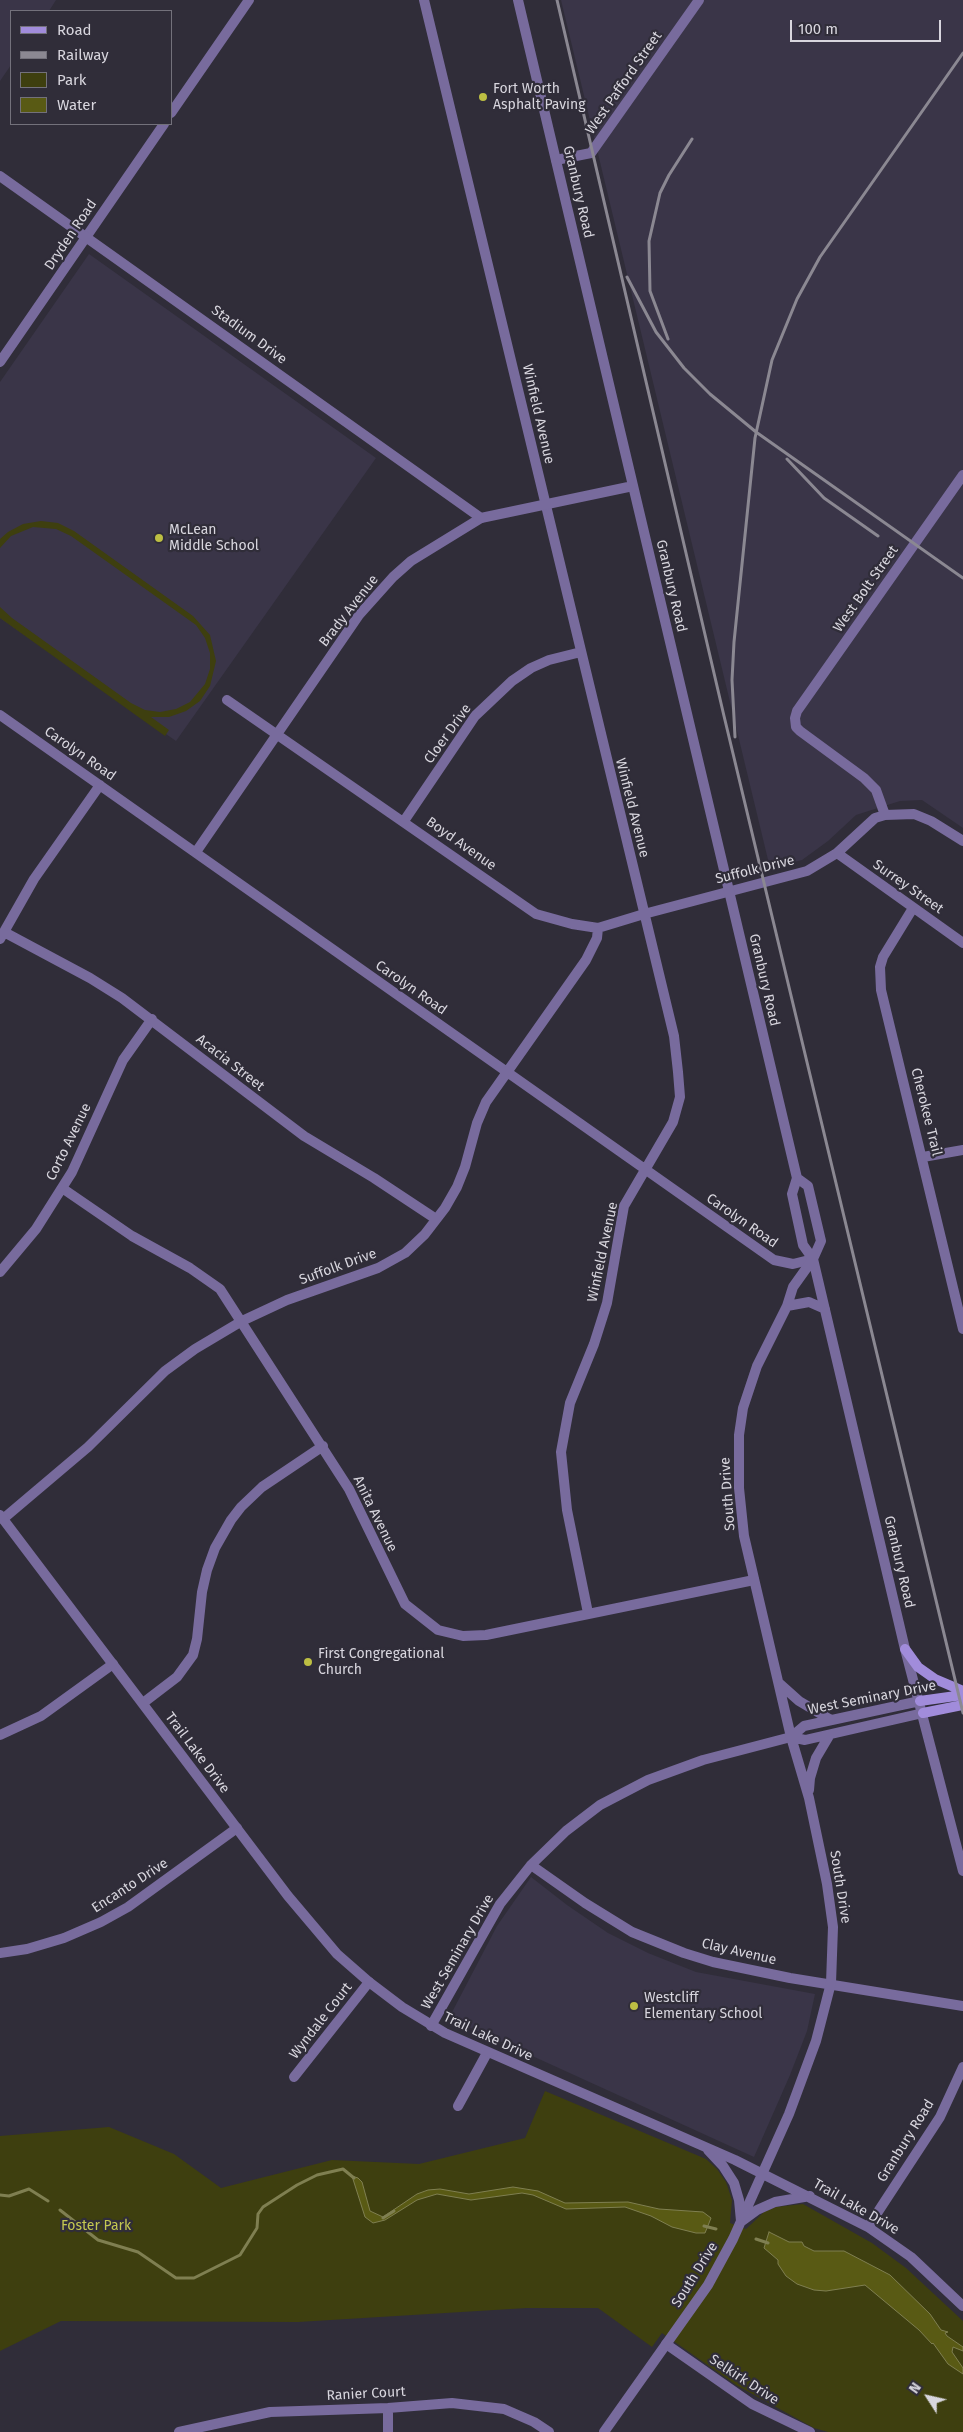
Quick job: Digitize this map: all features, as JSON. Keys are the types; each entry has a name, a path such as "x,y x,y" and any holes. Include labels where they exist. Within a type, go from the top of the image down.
{"main road":[{"path":"905,1649 918,1667 935,1680 963,1693"},
{"name":"West Seminary Drive","path":"920,1701 963,1693"},
{"name":"West Seminary Drive","path":"924,1713 963,1705"}],"street":[{"path":"172,111 249,0"},
{"name":"Winfield Avenue","path":"424,0 674,1036 680,1097 673,1122 624,1206 607,1303 594,1344 570,1403 561,1452 567,1510 588,1613"},
{"name":"Granbury Road","path":"518,0 797,1178 792,1194 803,1245 813,1259 905,1649 924,1713 963,1871"},
{"name":"West Pafford Street","path":"556,160 591,153 699,0"},
{"name":"Dryden Road","path":"0,362 163,125"},
{"name":"Stadium Drive","path":"0,176 482,518"},
{"name":"West Bolt Street","path":"885,815 876,790 864,778 800,731 794,721 797,711 963,475"},
{"name":"Brady Avenue","path":"196,852 359,615 393,577 428,549 482,518 546,506 633,486"},
{"name":"Cloer Drive","path":"404,821 475,716 512,681 531,668 549,660 581,652"},
{"name":"Boyd Avenue","path":"227,700 536,914 555,920 598,928 644,914"},
{"name":"Carolyn Road","path":"0,715 774,1260 793,1264 813,1259"},
{"path":"2,935 49,854 100,785"},
{"path":"885,815 914,814 931,821 963,841"},
{"name":"Suffolk Drive","path":"644,914 729,891 766,884 807,871 836,853 875,818 885,815"},
{"name":"Surrey Street","path":"836,853 963,943"},
{"name":"Cherokee Trail","path":"913,908 882,957 881,982 888,1026 923,1157 963,1329"},
{"name":"Suffolk Drive","path":"1,1517 88,1447 165,1372 195,1349 242,1321 287,1300 378,1268 405,1253 436,1219 456,1187 465,1167 477,1124 486,1102 586,960 597,938 598,928"},
{"name":"Acacia Street","path":"2,935 90,978 152,1019 261,1105 304,1136 374,1178 436,1219"},
{"name":"Corto Avenue","path":"0,1272 36,1229 62,1188 80,1158 123,1060 152,1019"},
{"path":"923,1157 963,1150"},
{"name":"Granbury Road","path":"797,1178 808,1186 821,1241 813,1259"},
{"name":"Anita Avenue","path":"62,1188 132,1236 190,1268 220,1289 349,1489 405,1604 438,1630 464,1636 486,1634 754,1580"},
{"name":"South Drive","path":"604,2432 708,2285 741,2222 789,2114 816,2041 831,1983 833,1927 831,1906 809,1798 791,1737 744,1536 738,1488 739,1435 743,1408 757,1366 786,1306 793,1287 813,1259"},
{"path":"786,1306 809,1302 825,1309"},
{"path":"143,1703 177,1677 193,1655 198,1639 202,1592 208,1565 222,1535 241,1507 262,1487 323,1446"},
{"name":"Trail Lake Drive","path":"1,1517 317,1932 337,1954 369,1982 431,2026 487,2053 762,2172 868,2227 911,2257 963,2306"},
{"path":"0,1735 41,1716 113,1664"},
{"path":"780,1684 799,1701 831,1720"},
{"name":"West Seminary Drive","path":"431,2026 490,1918 532,1865 566,1831 622,1792 677,1768 791,1737 804,1726 920,1701"},
{"name":"West Seminary Drive","path":"791,1737 805,1740 829,1736 924,1713"},
{"path":"809,1798 812,1771 816,1758 829,1736"},
{"name":"Encanto Drive","path":"0,1953 37,1947 101,1922 128,1907 237,1828"},
{"name":"Clay Avenue","path":"532,1865 585,1903 632,1932 713,1962 790,1978 831,1983 963,2006"},
{"name":"Wyndale Court","path":"294,2077 369,1982"},
{"path":"458,2106 487,2053"},
{"name":"Granbury Road","path":"868,2227 940,2117 963,2067"},
{"path":"706,2147 723,2166 734,2183 739,2200 741,2222"},
{"path":"741,2222 757,2210 775,2202 810,2196"},
{"name":"Selkirk Drive","path":"666,2344 752,2404 806,2431"},
{"name":"Ranier Court","path":"180,2432 270,2412 388,2408 452,2403 504,2409 534,2422 549,2432"},
{"path":"388,2408 388,2432"}],"shaded area":[{"path":"0,0 56,0 50,10 10,10 10,66 0,81"},
{"path":"561,0 963,0 963,828 922,800 900,801 856,815 828,841 802,860 770,868"},
{"name":"McLean Middle School","path":"89,254 376,458 176,741 0,618 0,382"},
{"name":"Westcliff Elementary School","path":"531,1877 608,1933 648,1953 696,1972 815,1994 807,2031 754,2157 449,2018 497,1926"}],"green space":[{"path":"41,521 58,523 74,531 193,616 210,635 216,661 210,686 200,701 186,711 169,717 151,717 169,730 165,736 0,618 0,607 12,618 131,703 145,710 160,712 176,709 190,702 205,684 210,669 210,653 205,638 196,625 71,536 56,529 33,527 11,536 0,548 0,539 8,532 23,524"},
{"name":"Foster Park","path":"545,2091 706,2159 717,2169 726,2182 732,2200 730,2223 746,2229 764,2212 776,2207 803,2204 872,2243 906,2268 963,2321 963,2432 828,2432 814,2428 736,2385 662,2333 652,2347 598,2308 527,2308 298,2322 61,2321 0,2351 0,2136 109,2127 174,2154 221,2188 332,2160 419,2164 525,2138"}],"water":[{"path":"352,2176 362,2182 370,2211 383,2217 417,2194 428,2190 440,2189 469,2194 513,2187 538,2191 565,2203 628,2202 659,2209 703,2212 711,2218 705,2233 696,2233 672,2227 651,2216 625,2207 566,2209 533,2195 522,2193 471,2200 437,2194 417,2200 385,2220 373,2223 365,2217"},
{"path":"769,2232 789,2242 802,2242 804,2246 814,2251 844,2251 890,2275 930,2314 941,2330 948,2332 945,2333 947,2336 963,2347 963,2351 953,2347 952,2352 963,2368 963,2374 948,2364 933,2343 919,2330 865,2285 826,2291 814,2290 797,2284 786,2276 778,2264 778,2260 764,2248"}],"waterway":[{"path":"60,2210 98,2240 138,2252 176,2278 194,2278 240,2255 257,2228 258,2214 263,2207 297,2185 317,2175 343,2169 354,2178"},
{"path":"0,2195 9,2196 29,2189 48,2201"},
{"path":"383,2218 394,2211"},
{"path":"704,2226 716,2229"},
{"path":"756,2239 768,2243"}],"railway":[{"path":"557,0 724,716 963,1713"},
{"path":"735,737 732,680 734,642 755,438 772,360 797,299 820,257 963,53"},
{"path":"668,339 650,291 649,241 660,193 692,139"},
{"path":"627,277 656,332 684,368 710,394 756,432 963,578"},
{"path":"787,459 824,498 878,536"}],"place":[{"name":"Fort Worth Asphalt Paving","path":"483,97"},
{"name":"McLean Middle School","path":"159,538"},
{"name":"First Congregational Church","path":"308,1662"},
{"name":"Westcliff Elementary School","path":"634,2006"}]}
